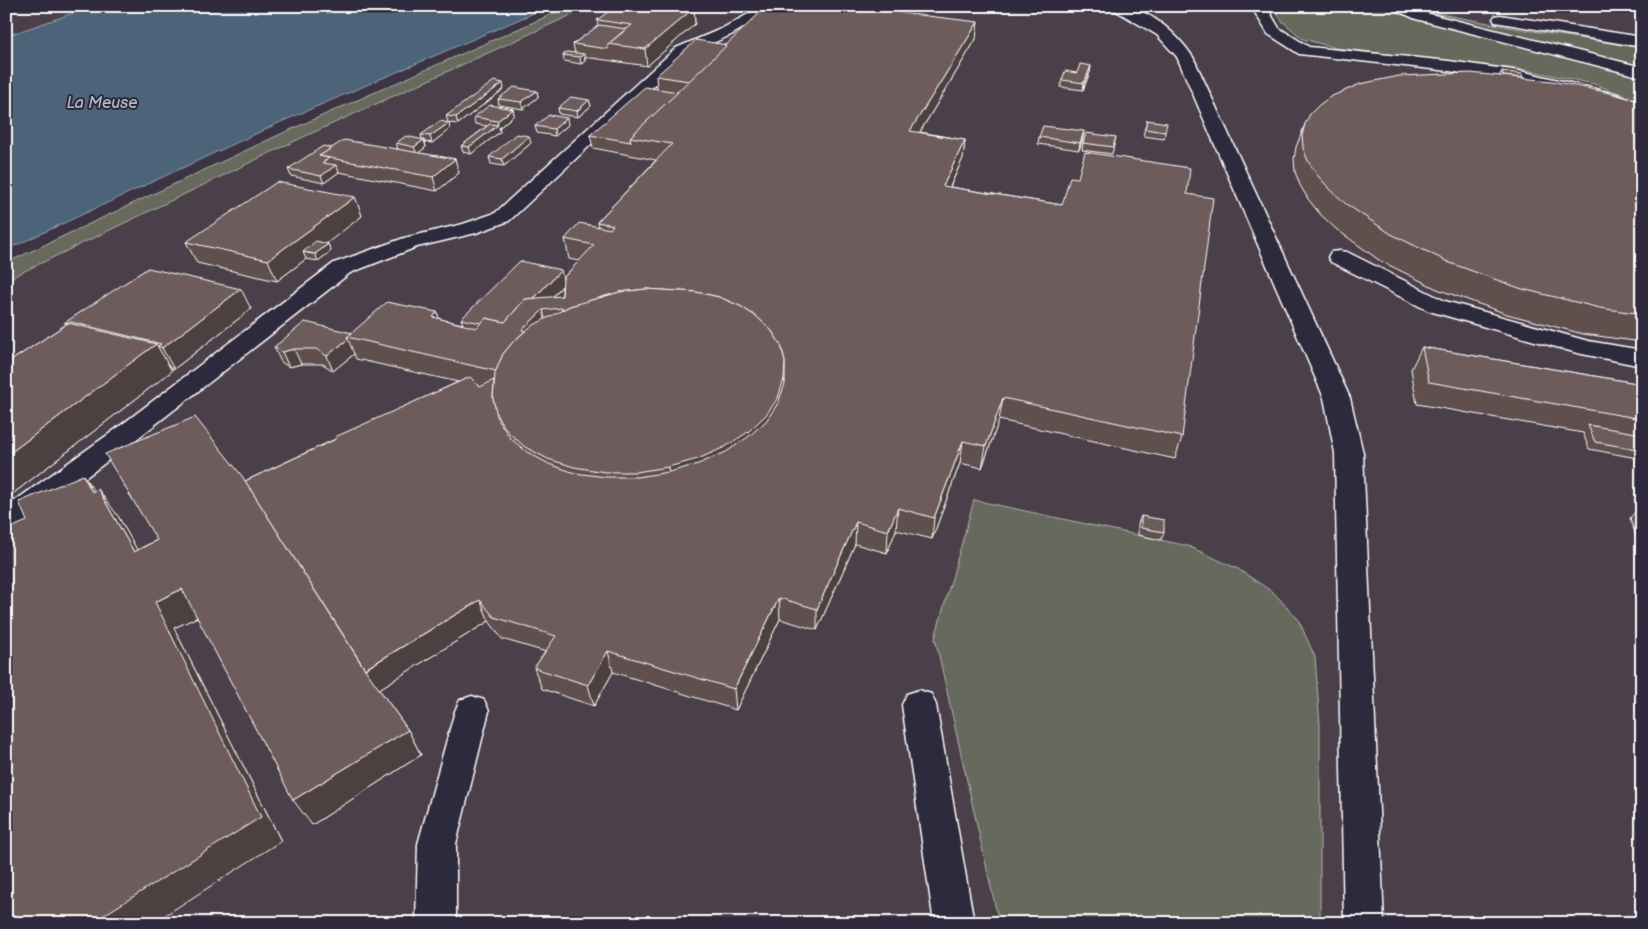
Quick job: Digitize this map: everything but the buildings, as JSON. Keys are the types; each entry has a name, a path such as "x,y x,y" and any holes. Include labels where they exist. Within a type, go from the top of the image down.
{"lane":[{"path":"6,522 125,435 342,268 411,242 469,229 502,217 682,51 726,32 774,6"},
{"path":"1115,6 1156,26 1175,42 1185,56 1337,398 1349,453 1364,923"},
{"path":"1259,6 1273,31 1305,51 1449,66 1525,77 1610,98 1642,111"},
{"path":"1398,6 1421,16 1642,72"},
{"path":"1417,6 1642,42"},
{"path":"1339,257 1437,306 1586,348 1642,358"},
{"path":"919,705 954,923"},
{"path":"436,923 437,844 472,712"}],"shaded area":[{"path":"19,6 94,6 6,36 6,11"},
{"path":"591,6 1608,6 1642,16 1642,923 6,923 6,280 299,139"}],"green space":[{"path":"570,6 591,6 299,139 6,280 6,263 283,133"},
{"path":"1276,6 1379,6 1425,11 1520,29 1642,48 1642,101 1594,84 1527,70 1336,48 1303,39 1282,21 1274,8"},
{"path":"974,500 1188,546 1238,569 1274,593 1298,619 1315,657 1320,726 1320,923 999,923 935,638"}],"water":[{"name":"La Meuse","path":"94,6 550,6 283,121 6,250 6,36"}]}
